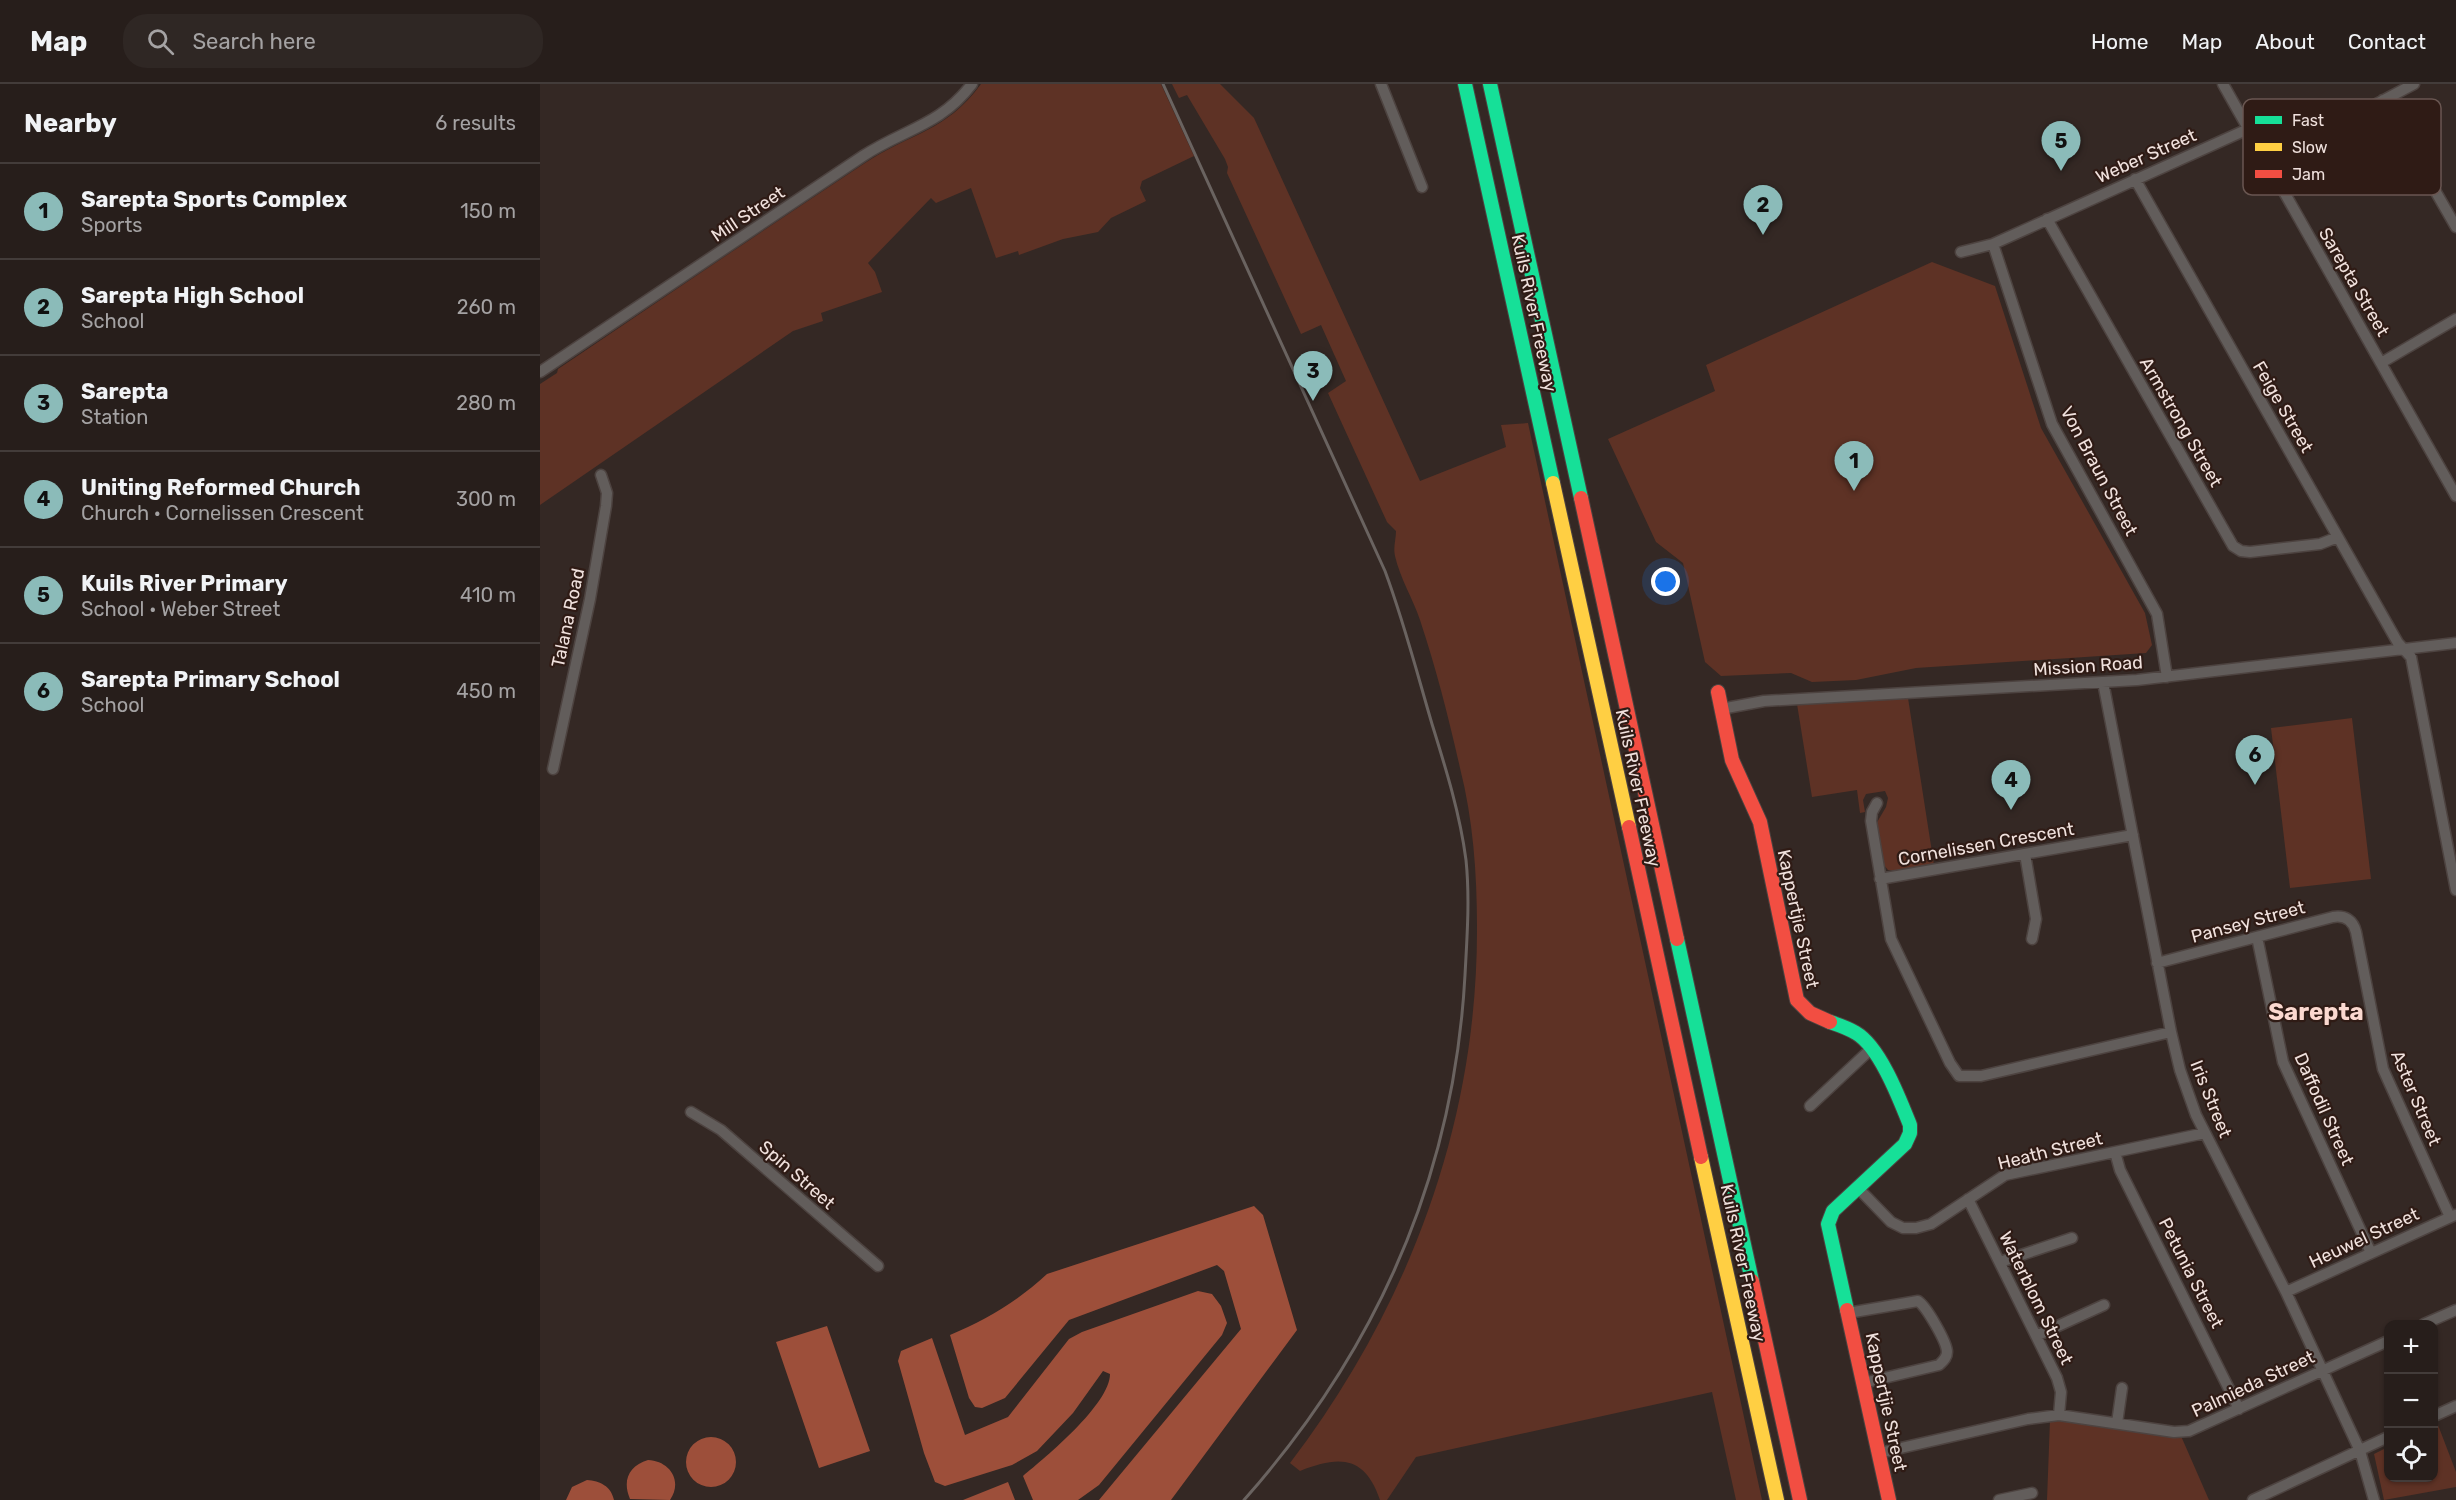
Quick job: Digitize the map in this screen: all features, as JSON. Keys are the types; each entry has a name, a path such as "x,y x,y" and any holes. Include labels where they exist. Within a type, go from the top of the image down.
{"main road":[{"name":"Kuils River Freeway","path":"1465,84 1777,1500"},
{"name":"Kuils River Freeway","path":"1490,84 1800,1500"},
{"name":"Kappertjie Street","path":"1718,692 1732,760 1760,822 1797,1000 1803,1009 1815,1018 1856,1032 1872,1048 1909,1121 1910,1133 1905,1144 1833,1211 1828,1224 1889,1500"}],"street":[{"name":"Mill Street","path":"540,372 866,154 939,117 972,84"},
{"path":"1381,84 1422,187"},
{"path":"2385,99 2415,84"},
{"name":"Sarepta Street","path":"2227,85 2243,119"},
{"name":"Weber Street","path":"1961,252 1993,244 2243,131"},
{"name":"Feige Street","path":"2135,179 2398,644 2411,657 2456,890"},
{"name":"Sarepta Street","path":"2286,195 2456,496"},
{"path":"2438,195 2456,227"},
{"name":"Armstrong Street","path":"2047,219 2233,546 2241,551 2250,552 2320,544 2338,537"},
{"name":"Von Braun Street","path":"1993,244 2052,424 2157,614 2167,677"},
{"path":"2381,363 2456,319"},
{"name":"Talana Road","path":"553,769 590,599 606,506 607,493 601,475"},
{"name":"Mission Road","path":"1721,709 1764,701 2167,677 2456,643"},
{"name":"Iris Street","path":"2103,682 2157,963 2184,1083 2205,1133 2286,1292 2360,1451 2374,1500"},
{"path":"1877,803 1872,812 1871,821 1880,879"},
{"name":"Cornelissen Crescent","path":"2133,835 1880,879 1891,939 1950,1063 1959,1076 1981,1076 2171,1032"},
{"path":"2025,854 2036,919 2032,939"},
{"name":"Pansey Street","path":"2157,963 2333,917 2347,918"},
{"name":"Aster Street","path":"2347,918 2355,928 2383,1069 2453,1216"},
{"name":"Daffodil Street","path":"2257,937 2283,1062 2371,1253"},
{"path":"1810,1106 1872,1048"},
{"name":"Spin Street","path":"692,1112 721,1130 878,1266"},
{"name":"Heath Street","path":"1858,1188 1891,1222 1903,1228 1931,1224 2005,1175 2205,1133"},
{"name":"Petunia Street","path":"2115,1152 2120,1170 2240,1409"},
{"name":"Waterblom Street","path":"1968,1199 2059,1382 2061,1397 2059,1415"},
{"name":"Heuwel Street","path":"2286,1292 2453,1216"},
{"path":"2000,1262 2072,1238"},
{"path":"1848,1313 1918,1301 1926,1307 1947,1349 1945,1359 1940,1365 1863,1383"},
{"path":"2036,1336 2104,1305"},
{"path":"2433,1320 2456,1310"},
{"name":"Palmieda Street","path":"1879,1453 2028,1419 2059,1415 2182,1432 2195,1430 2384,1343"},
{"path":"2117,1423 2122,1388"},
{"path":"2438,1414 2456,1406"},
{"path":"2253,1500 2384,1439"},
{"path":"1999,1500 2032,1493"}],"shaded area":[{"path":"981,84 1161,84 1194,156 1142,181 1140,188 1146,201 1111,218 1098,232 1063,239 1019,255 1018,251 996,258 971,188 936,203 931,198 868,263 875,272 882,292 821,313 823,321 793,331 540,505 540,384 557,373 558,369 865,163 941,122 968,100"},
{"path":"1172,84 1220,84 1254,118 1420,481 1506,447 1501,425 1528,423 1762,1500 1736,1500 1712,1392 1416,1457 1387,1500 1380,1500 1367,1475 1359,1467 1349,1463 1327,1463 1300,1471 1290,1463 1332,1403 1370,1341 1402,1276 1428,1210 1450,1141 1465,1071 1474,999 1477,926 1473,846 1464,787 1442,694 1420,620 1395,556 1396,531 1387,522 1328,393 1346,381 1321,325 1301,334 1227,173 1228,167 1225,159 1187,95 1179,98"},
{"path":"1932,262 1995,286 2041,428 2145,613 2152,645 2146,653 1916,668 1856,680 1812,682 1791,673 1721,676 1705,662 1683,563 1656,542 1608,439 1715,391 1706,365"},
{"path":"1908,698 1934,865 1895,871 1888,870 1883,864 1876,824 1886,807 1888,798 1885,791 1866,794 1863,800 1865,812 1860,813 1857,790 1812,797 1797,704"},
{"path":"2352,718 2371,879 2290,888 2271,728"},
{"path":"1254,1206 1263,1215 1297,1330 1171,1500 1099,1500 1241,1329 1224,1271 1217,1265 1069,1320 1005,1398 982,1408 975,1407 969,1398 950,1335 1001,1309 1047,1274"},
{"path":"1198,1291 1212,1294 1221,1306 1227,1323 1222,1335 1099,1485 1078,1500 1033,1500 1023,1476 1075,1429 1100,1400 1110,1374 1103,1371 1073,1413 1037,1451 1012,1465 945,1486 935,1482 924,1453 898,1361 901,1351 932,1338 965,1435 1008,1417 1069,1339 1082,1332"},
{"path":"827,1326 870,1451 819,1468 776,1342"},
{"path":"2061,1419 2181,1436 2209,1500 2047,1500 2050,1420"},
{"path":"2438,1425 2456,1472 2456,1487 2384,1500 2374,1454 2384,1449 2384,1482 2438,1482"},
{"path":"711,1437 725,1441 732,1448 736,1462 732,1476 725,1483 711,1487 697,1483 690,1476 686,1462 690,1448 697,1441"},
{"path":"648,1460 663,1464 672,1473 675,1486 670,1500 630,1499 627,1486 629,1475 636,1466"},
{"path":"587,1480 604,1485 613,1495 614,1500 566,1500 572,1487"},
{"path":"1008,1482 1015,1500 963,1500"}],"railway":[{"path":"1163,84 1385,571 1452,792 1460,826 1467,875 1467,946 1458,1049 1445,1121 1425,1190 1400,1257 1369,1321 1333,1383 1291,1443 1244,1500"}],"traffic: fast":[{"path":"1465,84 1553,483"},
{"path":"1490,84 1581,498"},
{"path":"1677,939 1752,1281"},
{"path":"1830,1022 1856,1033 1873,1050 1888,1075 1910,1125 1910,1133 1905,1144 1833,1211 1828,1224 1847,1310"}],"traffic: slow":[{"path":"1553,483 1629,827"},
{"path":"1701,1157 1777,1500"}],"traffic: jam":[{"path":"1581,498 1677,939"},
{"path":"1718,692 1732,760 1760,822 1797,1000 1810,1013 1830,1022"},
{"path":"1629,827 1701,1157"},
{"path":"1752,1281 1800,1500"},
{"path":"1847,1310 1889,1500"}],"place":[{"name":"Kuils River Primary","path":"2061,171"},
{"name":"Sarepta High School","path":"1763,235"},
{"name":"Sarepta","path":"1313,401"},
{"name":"Sarepta Sports Complex","path":"1854,491"},
{"name":"Sarepta Primary School","path":"2255,785"},
{"name":"Uniting Reformed Church","path":"2011,810"}],"district":[{"name":"Sarepta","path":"2316,1012"}]}
